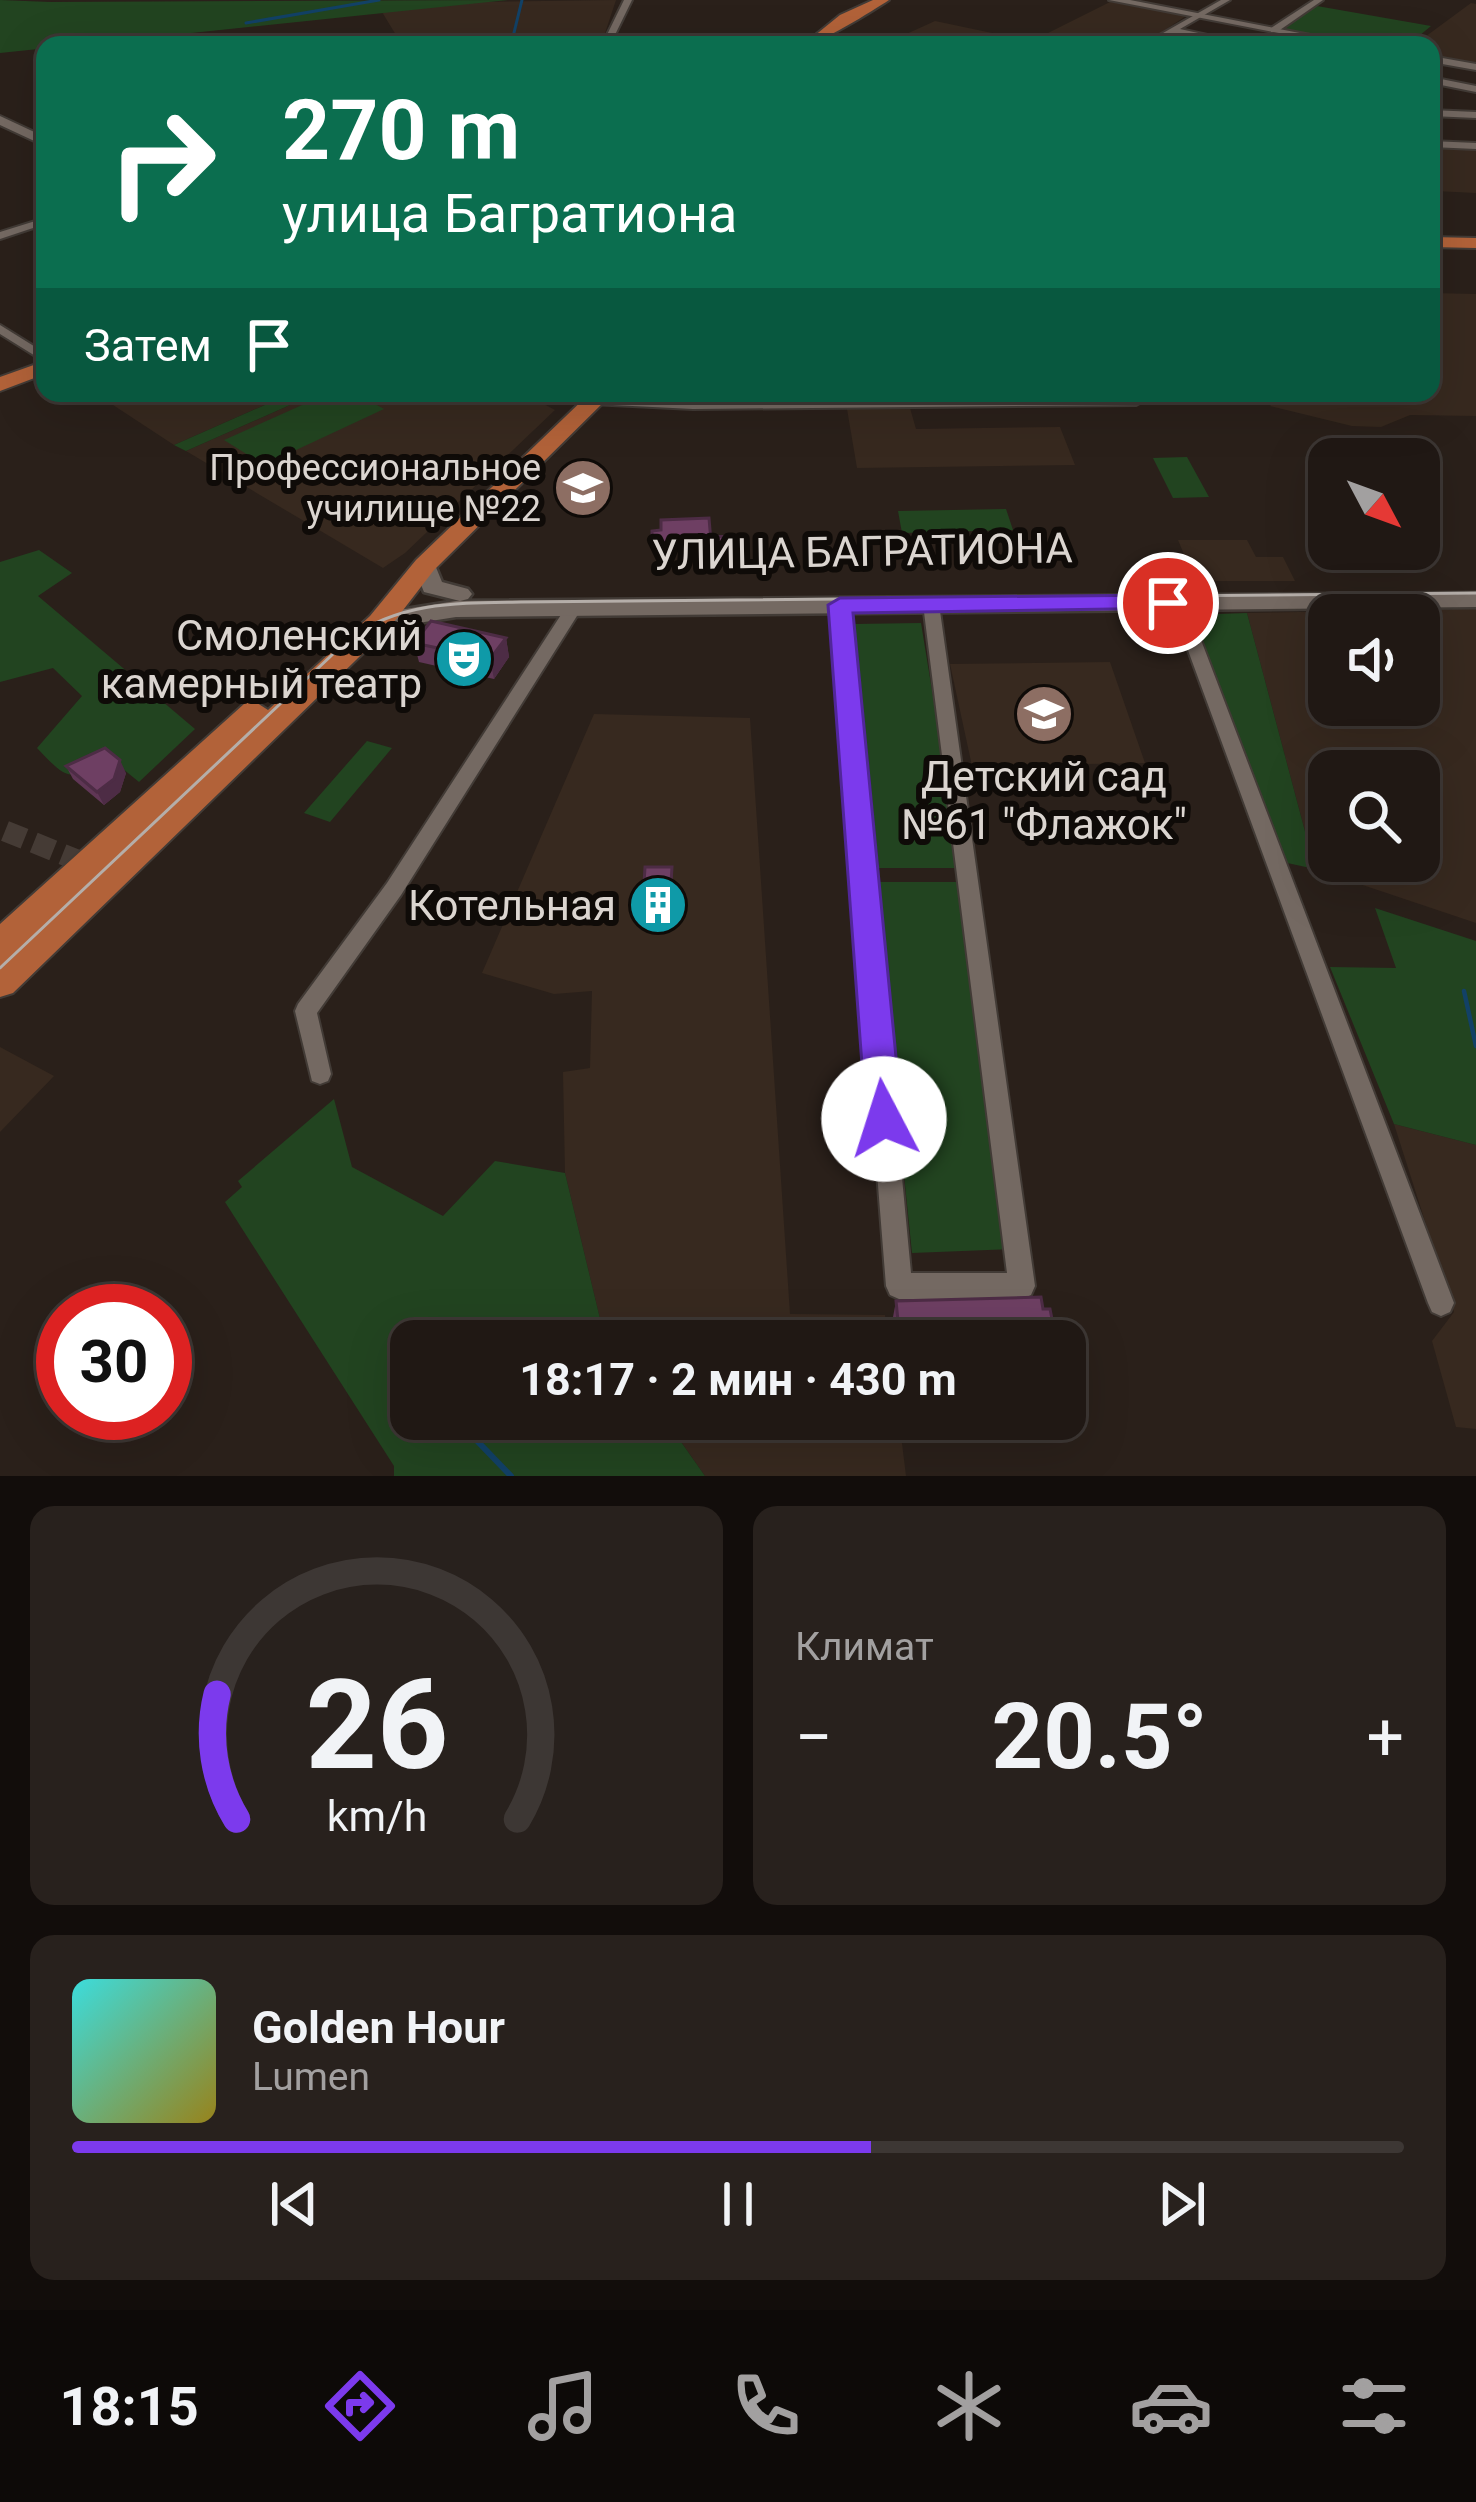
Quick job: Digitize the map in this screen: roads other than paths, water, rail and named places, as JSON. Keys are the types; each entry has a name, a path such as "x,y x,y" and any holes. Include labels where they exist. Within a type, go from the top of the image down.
{"main road":[{"path":"822,36 848,16 883,0"},
{"path":"1440,242 1476,243"},
{"path":"0,385 36,367"},
{"path":"0,945 88,881 400,607 425,565 595,402"},
{"path":"425,565 432,587 460,594"},
{"name":"УЛИЦА БАГРАТИОНА","path":"400,607 931,604 1476,583"},
{"name":"УЛИЦА БАГРАТИОНА","path":"400,607 460,594 1176,594 1476,600"},
{"path":"0,982 88,881"}],"street":[{"path":"610,36 628,0"},
{"path":"1114,0 1297,36"},
{"path":"1162,36 1226,0"},
{"path":"1274,30 1319,0"},
{"path":"1172,30 1197,36"},
{"path":"1440,61 1476,67"},
{"path":"1440,82 1476,88"},
{"path":"1440,113 1476,115"},
{"path":"0,120 36,138"},
{"path":"1440,144 1476,146"},
{"path":"0,236 36,224"},
{"path":"0,329 36,356"},
{"path":"663,402 1027,402"},
{"path":"1176,594 1441,1303"},
{"path":"840,605 899,1286 1022,1286 931,604"},
{"path":"320,1074 307,1011 394,889 574,608"}],"waterway":[{"path":"246,23 379,0"},
{"path":"513,36 522,0"},
{"path":"1464,991 1476,1046"},
{"path":"476,1440 511,1476"}],"tunnel":[{"path":"5,831 87,864"}],"tram line":[{"path":"0,968 350,638 411,611 498,602 1476,593"}],"place":[{"name":"Профессиональное училище №22","path":"583,488"},
{"name":"Смоленский камерный театр","path":"464,659"},
{"name":"Детский сад №61 \"Флажок\"","path":"1044,714"},
{"name":"Котельная","path":"658,905"}]}
